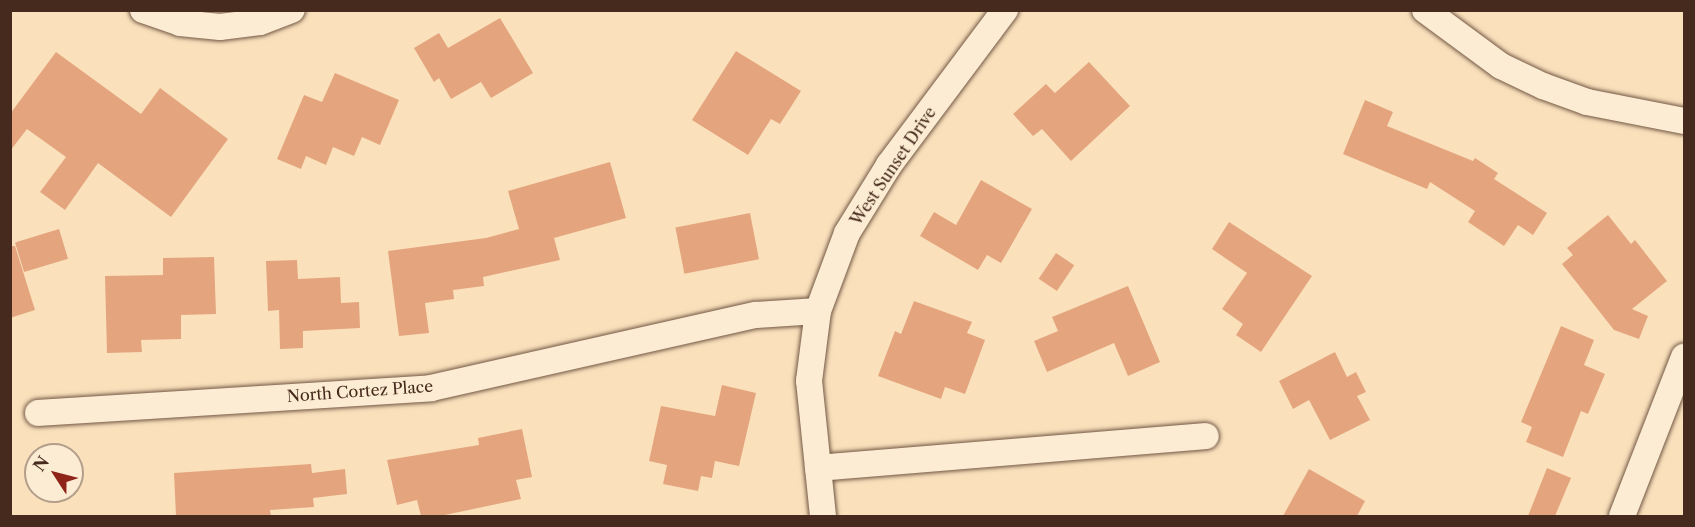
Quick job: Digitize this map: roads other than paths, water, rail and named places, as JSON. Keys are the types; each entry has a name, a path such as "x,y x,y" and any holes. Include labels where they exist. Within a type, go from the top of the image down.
{"street":[{"path":"143,10 180,23 220,27 260,22 292,10"},
{"name":"West Sunset Drive","path":"823,516 809,381 818,311 853,224 890,165 1005,10"},
{"path":"1425,10 1501,66 1543,86 1587,102 1684,121"},
{"name":"North Cortez Place","path":"38,413 431,387 756,315 818,311"},
{"path":"1622,516 1684,357"},
{"path":"818,468 1206,436"}]}
